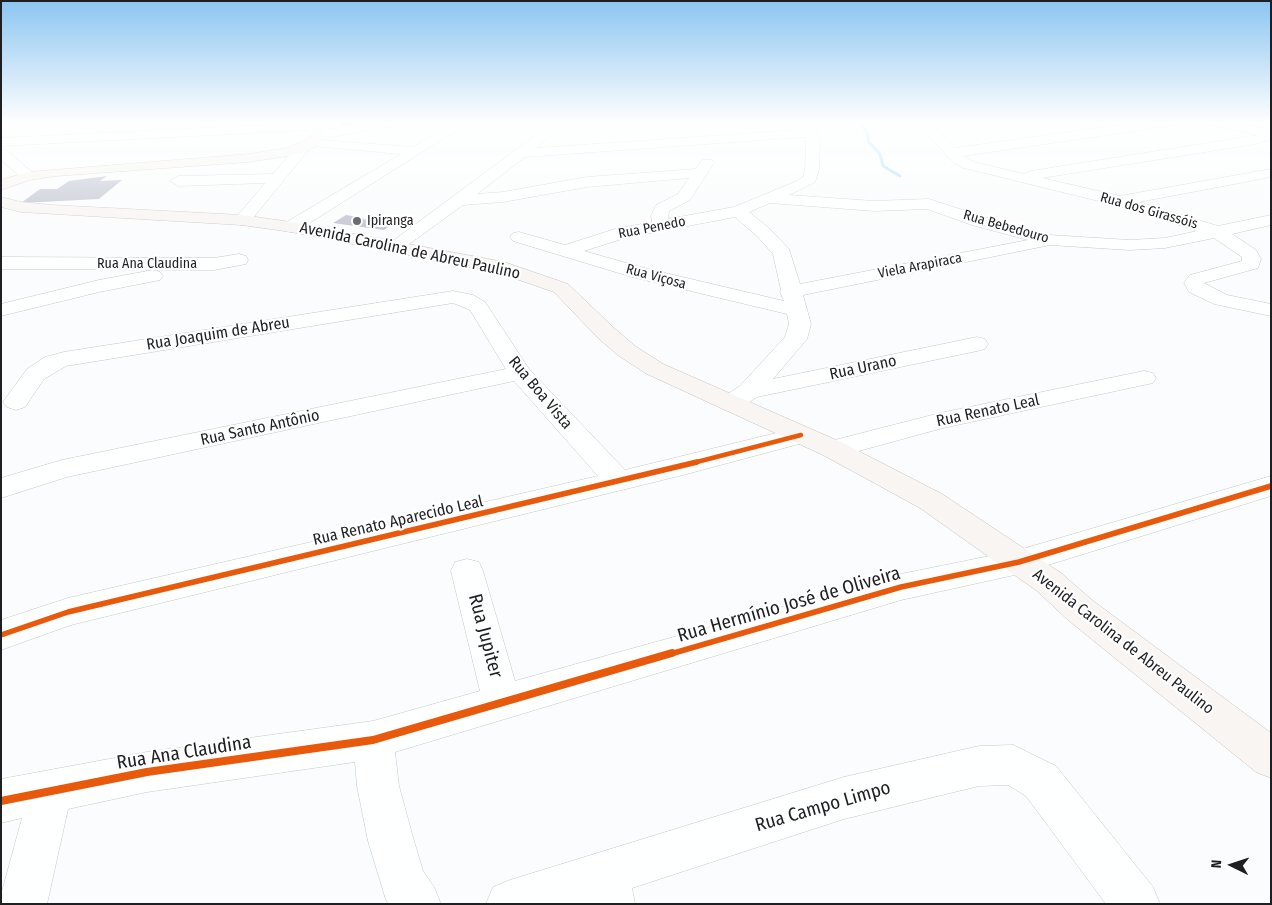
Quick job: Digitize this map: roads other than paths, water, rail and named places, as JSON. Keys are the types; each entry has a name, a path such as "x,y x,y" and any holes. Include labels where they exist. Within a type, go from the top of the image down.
{"main road":[{"path":"4,183 131,165 161,163"},
{"path":"1,197 12,188 32,178"},
{"name":"Avenida Carolina de Abreu Paulino","path":"1,202 21,207 242,220 291,227 504,268 561,288 626,351 655,369 740,396 801,435 833,449 931,500 1049,582 1080,610 1271,758"},
{"name":"Avenida Carolina de Abreu Paulino","path":"1,211 46,214 91,212"}],"street":[{"path":"14,163 32,178"},
{"path":"242,220 292,163"},
{"path":"291,227 396,163"},
{"path":"395,246 507,163"},
{"path":"661,226 659,216 662,208 684,197 707,163"},
{"name":"Rua Penedo","path":"568,250 598,239 738,211 772,199 810,179 811,163"},
{"name":"Rua dos Girassóis","path":"965,163 1120,201 1218,232"},
{"path":"1017,177 1106,163"},
{"path":"459,200 503,196 587,182 700,173"},
{"path":"1120,201 1271,173"},
{"path":"178,181 279,178"},
{"name":"Rua Bebedouro","path":"772,199 874,206 930,204 978,221 1049,240 1149,245 1271,220"},
{"path":"738,211 764,233 782,254 800,324 796,339 740,396"},
{"path":"1218,232 1249,254 1252,259 1251,264 1197,279 1194,283 1196,288 1221,300 1271,310"},
{"name":"Rua Viçosa","path":"519,237 568,250 639,273 793,301"},
{"name":"Viela Arapiraca","path":"793,301 1049,240"},
{"name":"Rua Ana Claudina","path":"1,310 99,286 239,260"},
{"name":"Rua Ana Claudina","path":"1,263 214,264"},
{"name":"Rua Ana Claudina","path":"80,263 101,272 99,286"},
{"name":"Rua Boa Vista","path":"439,298 466,299 478,306 520,373 618,481"},
{"name":"Rua Joaquim de Abreu","path":"16,402 35,374 53,362 64,359 439,298"},
{"name":"Rua Urano","path":"740,396 977,344"},
{"name":"Rua Santo Antônio","path":"1,488 62,469 520,373"},
{"name":"Rua Renato Leal","path":"833,449 940,421 1144,378"},
{"name":"Rua Renato Aparecido Leal","path":"1,635 68,612 618,481 801,435"},
{"name":"Rua Hermínio José de Oliveira","path":"373,740 901,588 1020,562 1271,486"},
{"name":"Rua Jupiter","path":"467,571 502,702"},
{"path":"373,740 378,786 391,841 403,883 417,904"},
{"name":"Rua Ana Claudina","path":"1,801 147,772 373,740"},
{"name":"Rua Campo Limpo","path":"510,904 609,889 844,798 979,766 1013,765 1041,781 1136,904"},
{"path":"22,904 50,792"}],"waterway":[{"path":"882,163 883,166 900,176"}],"place":[{"name":"Ipiranga","path":"357,221"}]}
